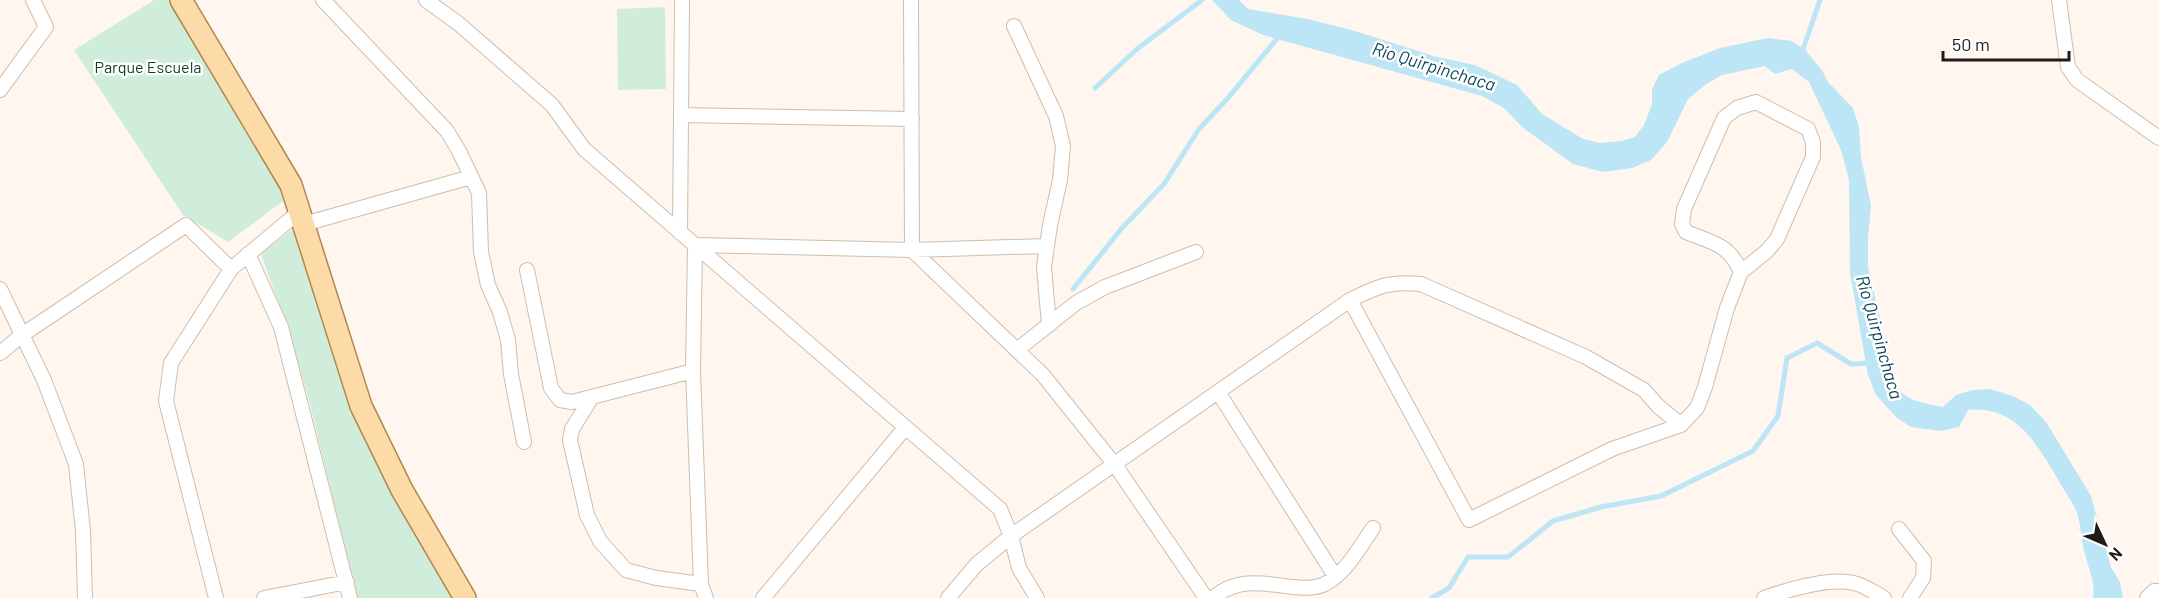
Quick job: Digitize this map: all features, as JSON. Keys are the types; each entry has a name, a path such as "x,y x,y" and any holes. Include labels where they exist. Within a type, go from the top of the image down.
{"main road":[{"path":"181,0 291,185 361,406 402,490 465,598"}],"street":[{"path":"0,90 46,27 33,0"},
{"path":"323,0 447,131 479,193 481,252 488,285 500,312 508,339 511,374 524,442"},
{"path":"426,0 459,24 552,105 584,149 1000,509 1011,536 1019,568 1037,598"},
{"path":"680,233 682,0"},
{"path":"911,0 912,250 1043,375 1115,465 1206,598"},
{"path":"2059,0 2068,67 2077,80 2159,138"},
{"path":"1014,26 1056,116 1063,146 1060,180 1044,267 1049,325"},
{"path":"1350,300 1469,520 1612,450 1681,425 1697,408 1727,308 1741,272 1778,239 1813,157 1813,142 1808,129 1756,102 1737,108 1724,118 1684,209 1682,224 1686,232 1718,245 1734,256 1741,272"},
{"path":"681,115 912,119"},
{"path":"216,598 166,401 171,363 231,269 248,254 302,217 471,177"},
{"path":"0,353 22,335 186,225 231,269"},
{"path":"695,246 912,250 1047,246"},
{"path":"695,246 693,370 701,584 706,598"},
{"path":"1017,350 1076,303 1105,287 1196,252"},
{"path":"248,254 281,327 350,598"},
{"path":"527,270 551,388 560,400 572,402 693,370"},
{"path":"948,598 977,564 1011,536 1350,300 1381,285 1398,282 1421,284 1587,357 1644,390 1658,406 1681,425"},
{"path":"0,289 44,380 76,464 83,531 85,598"},
{"path":"1218,392 1335,576"},
{"path":"592,397 572,429 570,440 586,516 600,541 626,570 656,578 701,584"},
{"path":"763,598 905,428"},
{"path":"1213,598 1237,585 1263,583 1305,588 1323,585 1345,569 1373,528"},
{"path":"1899,529 1924,561 1923,578 1910,598"},
{"path":"264,598 347,582"},
{"path":"1764,598 1797,587 1854,583 1884,598"},
{"path":"2147,598 2154,591 2159,591"}],"green space":[{"name":"Parque Escuela","path":"154,0 169,0 279,182 286,199 228,242 183,215 74,50"},
{"path":"665,7 666,89 618,90 617,9"},
{"path":"294,228 456,598 357,598 309,400 291,338 261,254"}],"water":[{"name":"Río Quirpinchaca","path":"1212,0 1239,0 1248,9 1307,19 1355,31 1437,57 1475,65 1517,85 1542,114 1583,139 1600,143 1635,137 1644,125 1652,104 1652,89 1659,75 1720,48 1768,38 1792,41 1805,50 1822,70 1828,82 1853,108 1859,127 1861,157 1871,206 1868,267 1894,380 1898,388 1903,394 1916,401 1943,407 1956,395 1973,390 1989,389 2013,396 2030,405 2046,422 2091,496 2111,567 2120,582 2123,598 2093,598 2093,581 2077,513 2042,454 2023,430 1999,414 1985,410 1968,410 1959,427 1941,431 1911,427 1896,417 1876,395 1868,375 1850,273 1849,180 1841,150 1809,82 1792,69 1775,74 1765,66 1722,75 1688,99 1667,142 1651,160 1632,168 1603,172 1573,164 1522,127 1504,108 1482,96 1263,35 1231,20"}],"waterway":[{"path":"1095,88 1137,49 1202,0"},
{"path":"1801,55 1820,0"},
{"path":"1073,289 1122,228 1164,184 1199,129 1280,35"},
{"name":"Río Quirpinchaca","path":"1432,598 1449,588 1468,557 1508,557 1553,521 1601,507 1661,496 1753,451 1778,416 1787,358 1817,343 1851,364 1871,363"}]}
